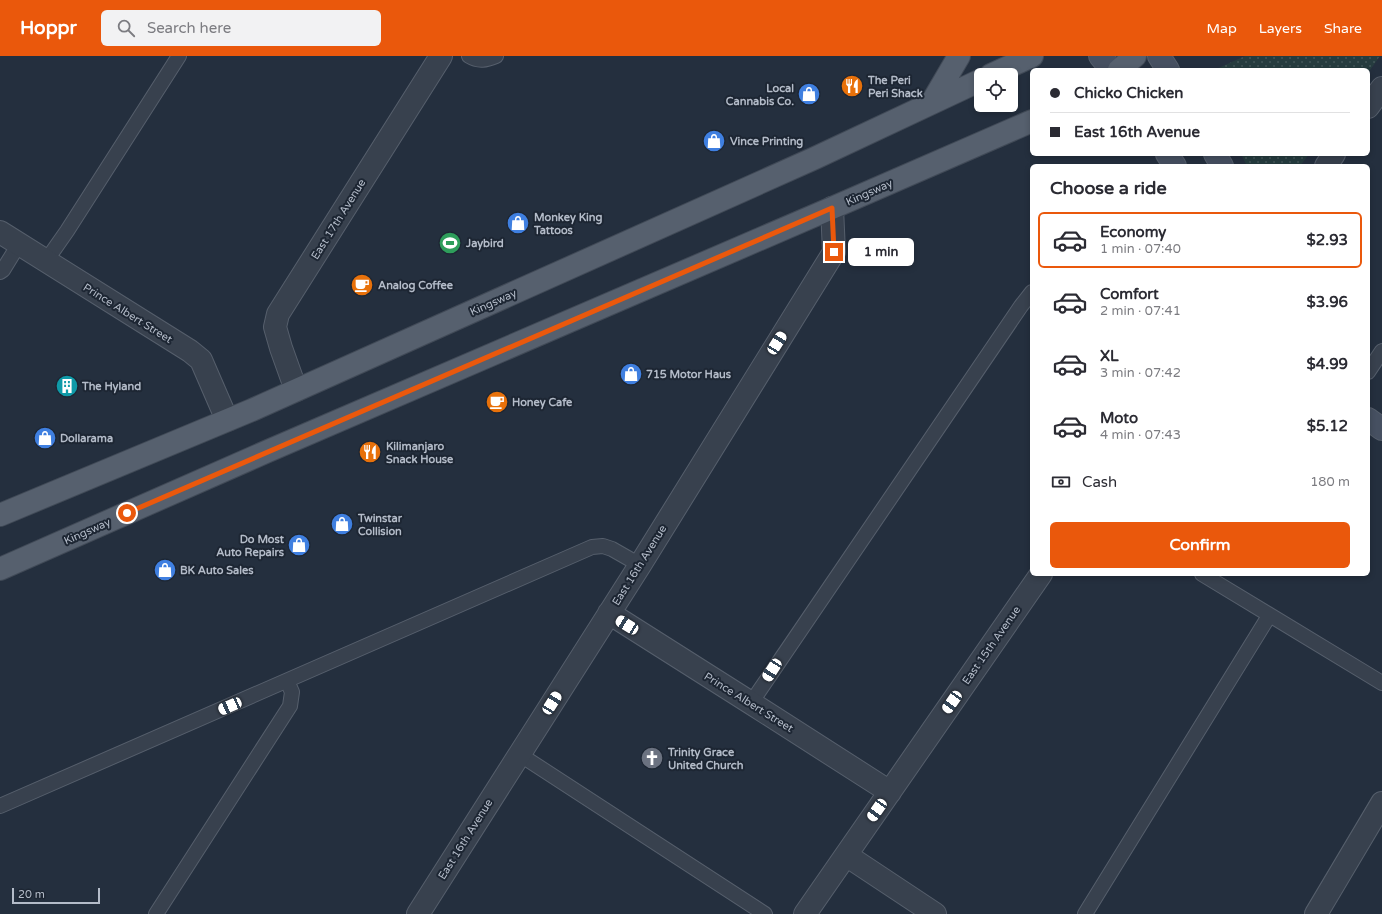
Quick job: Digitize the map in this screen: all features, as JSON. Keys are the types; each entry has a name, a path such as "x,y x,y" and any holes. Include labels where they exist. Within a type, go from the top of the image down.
{"main road":[{"path":"932,102 959,56"},
{"path":"1006,68 1032,56"},
{"path":"1121,68 1135,56"},
{"name":"Kingsway","path":"0,515 296,390 815,158 974,83"},
{"name":"Kingsway","path":"0,569 275,448 1030,122"}],"street":[{"name":"East 17th Avenue","path":"296,390 275,327 278,314 441,56"},
{"path":"1100,56 1110,68"},
{"path":"1159,56 1167,68"},
{"path":"1370,104 1382,88"},
{"name":"East 16th Avenue","path":"418,914 640,564 834,252 832,208"},
{"name":"Prince Albert Street","path":"0,232 190,351 201,360 227,420"},
{"path":"1370,420 1382,429"},
{"name":"East 15th Avenue","path":"805,914 1040,576"},
{"name":"Prince Albert Street","path":"608,613 751,702 890,792"},
{"path":"1316,914 1382,803"},
{"path":"846,855 935,914"}],"lane":[{"path":"46,261 67,231 179,56"},
{"path":"469,56 480,60 486,60 496,56"},
{"path":"0,272 3,270 19,244"},
{"path":"751,702 1016,312 1030,294"},
{"path":"1370,369 1382,351"},
{"path":"0,806 592,547 603,546 612,549 640,564"},
{"path":"1205,576 1382,683"},
{"path":"1086,914 1269,616"},
{"path":"156,914 290,706 292,692 288,681"},
{"path":"519,754 765,914"}],"green space":[{"path":"1245,56 1380,56 1370,70 1370,68 1218,68"},
{"path":"1242,156 1308,156 1302,164 1246,164"}],"place":[{"name":"The Peri Peri Shack","path":"852,86"},
{"name":"Local Cannabis Co.","path":"809,94"},
{"name":"Vince Printing","path":"714,141"},
{"name":"Monkey King Tattoos","path":"518,223"},
{"name":"Jaybird","path":"450,243"},
{"name":"Analog Coffee","path":"362,285"},
{"name":"715 Motor Haus","path":"631,374"},
{"name":"The Hyland","path":"67,386"},
{"name":"Honey Cafe","path":"497,402"},
{"name":"Dollarama","path":"45,438"},
{"name":"Kilimanjaro Snack House","path":"370,452"},
{"name":"Twinstar Collision","path":"342,524"},
{"name":"Do Most Auto Repairs","path":"299,545"},
{"name":"BK Auto Sales","path":"165,570"},
{"name":"Trinity Grace United Church","path":"652,758"}],"route":[{"path":"127,513 832,208 834,252"}]}
